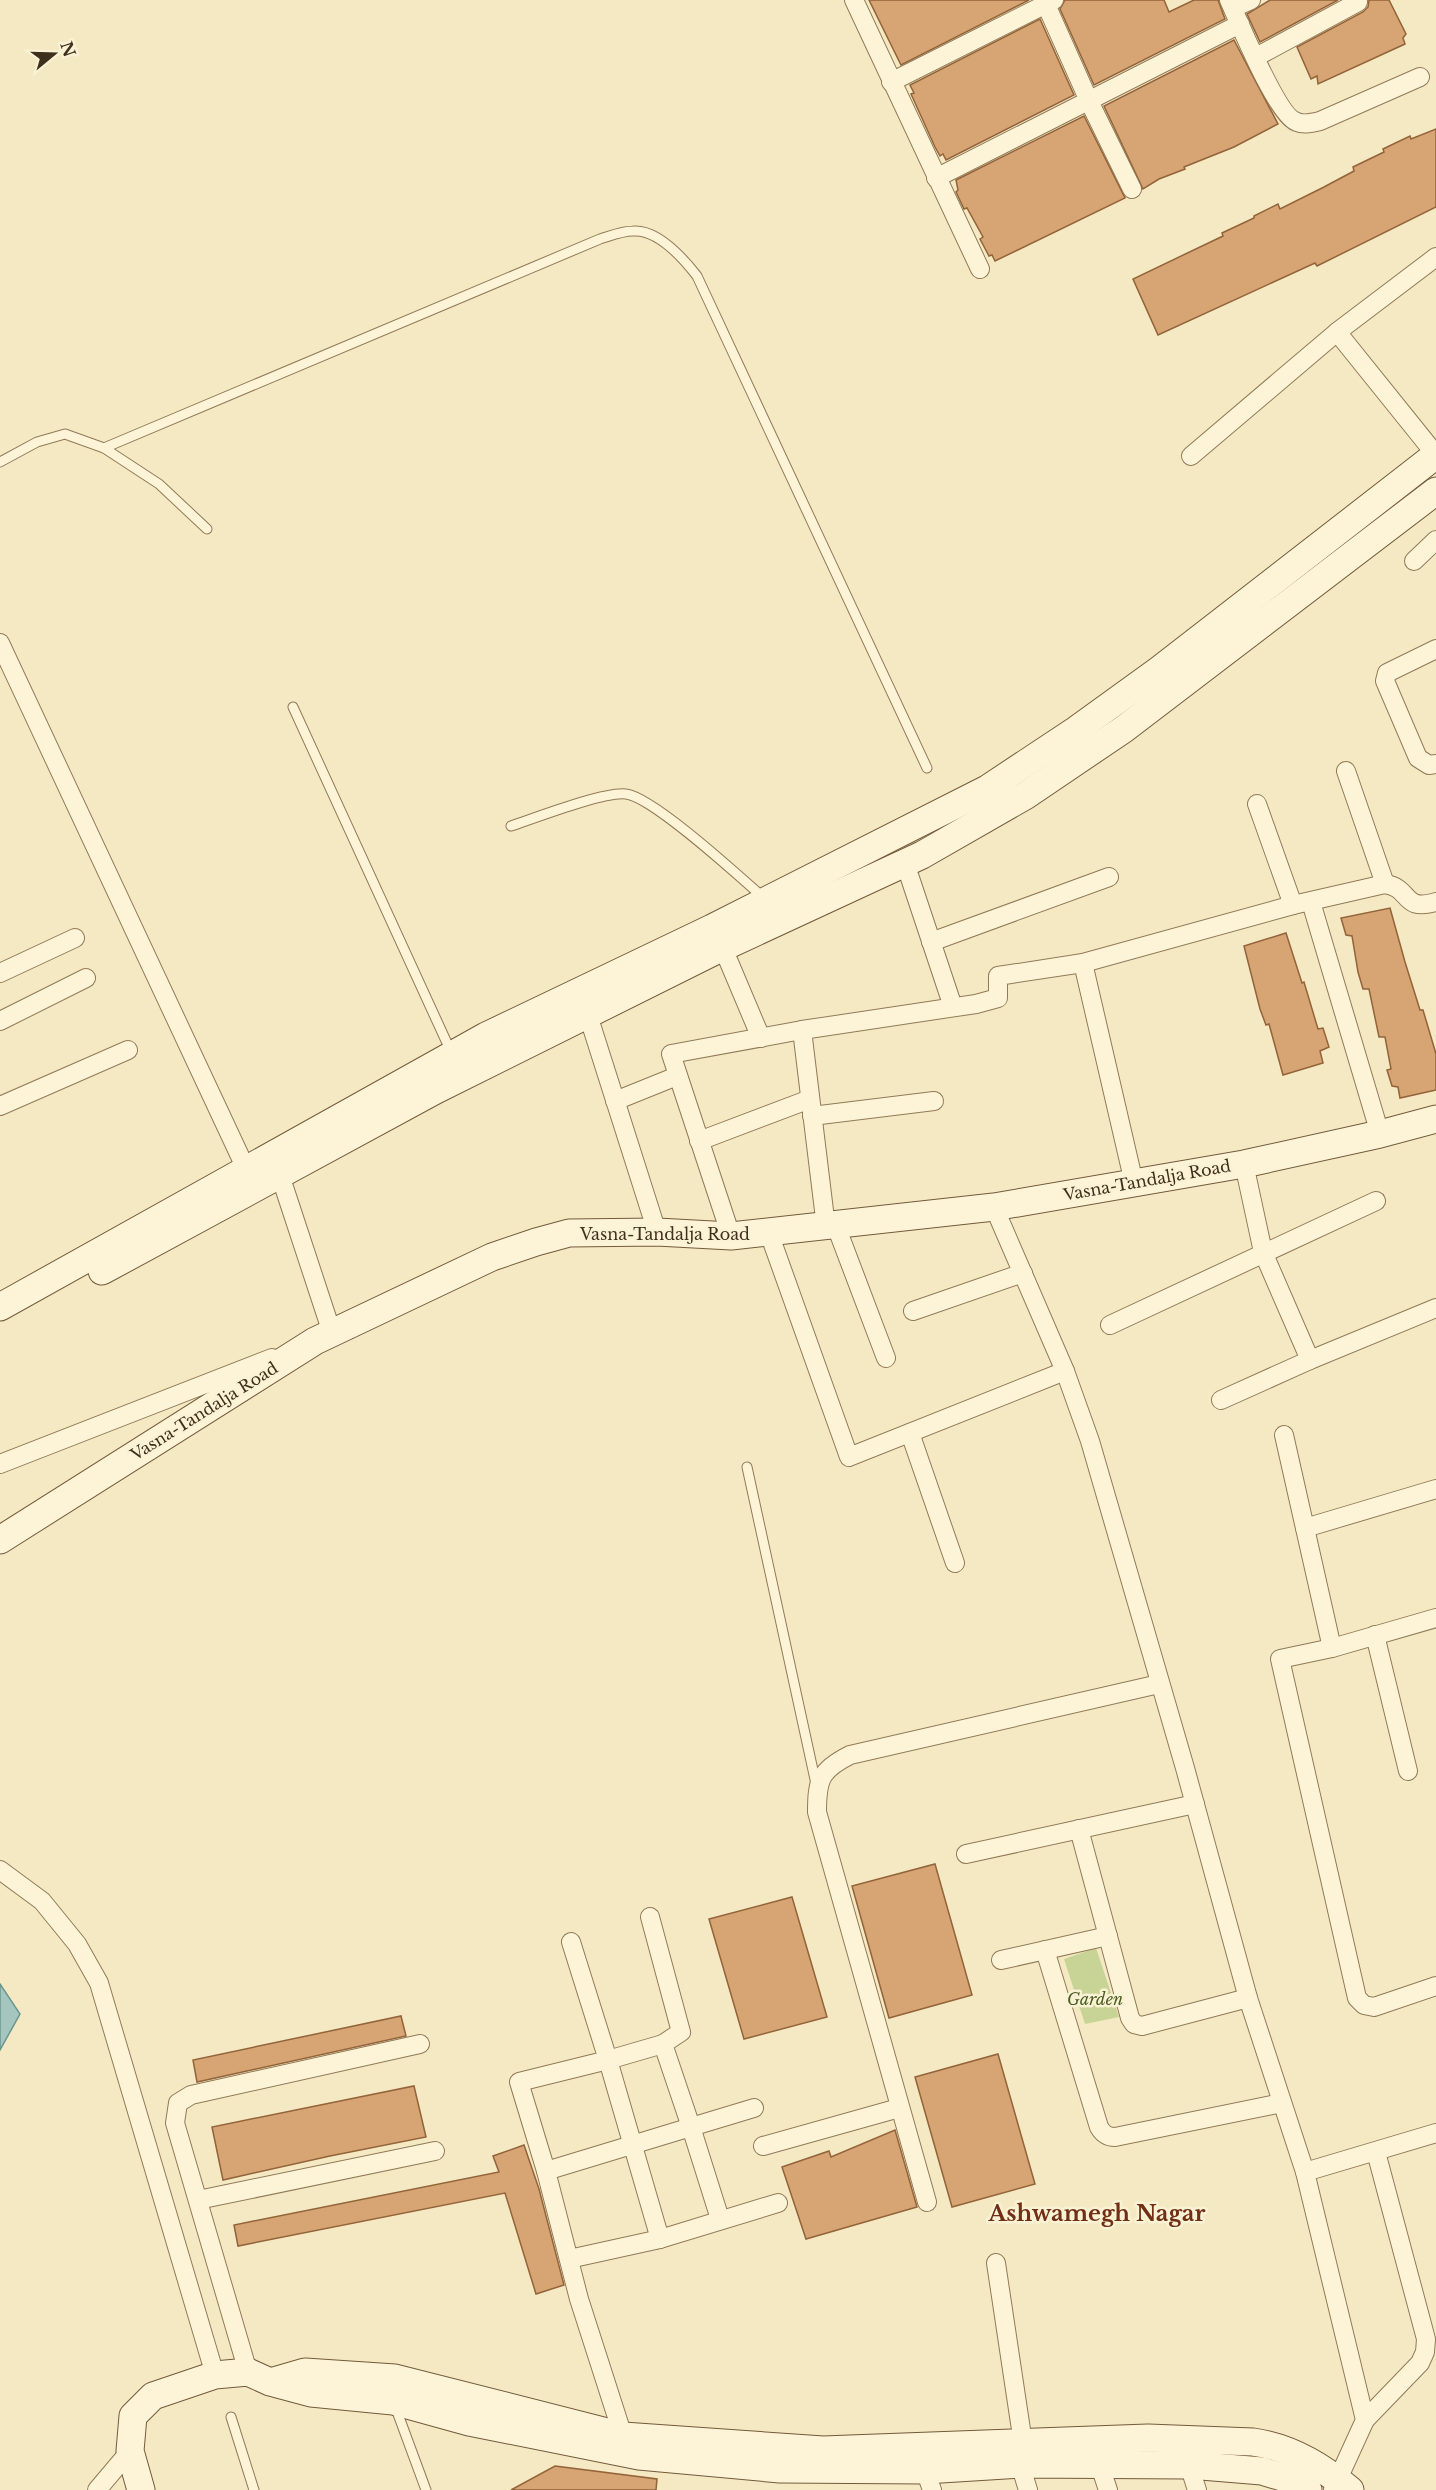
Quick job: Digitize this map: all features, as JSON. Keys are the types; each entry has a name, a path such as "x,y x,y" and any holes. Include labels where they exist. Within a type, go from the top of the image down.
{"street":[{"path":"854,0 980,269"},
{"path":"936,178 1089,101 1251,0"},
{"path":"891,82 1048,1 1089,101 1132,189"},
{"path":"1256,57 1360,1"},
{"path":"1234,11 1281,109 1296,122 1308,124 1320,121 1420,76"},
{"path":"1191,456 1337,332 1436,257"},
{"path":"0,1307 452,1054 767,900 987,789 1159,670 1436,455 1337,332"},
{"path":"0,1326 436,1090 723,948 905,863 1025,796 1124,729 1436,491"},
{"path":"1414,561 1436,540"},
{"path":"0,643 246,1169"},
{"path":"1436,649 1387,673 1385,681 1418,758 1429,765 1436,764"},
{"path":"1346,771 1385,885"},
{"path":"1257,804 1302,903 1380,1134"},
{"path":"905,863 953,1008"},
{"path":"931,942 1109,877"},
{"path":"731,1236 671,1054 802,1030 953,1008 998,998 998,976 1083,963 1302,903 1385,885 1394,886 1409,902 1417,905 1436,902"},
{"path":"0,973 75,938"},
{"path":"723,948 761,1038"},
{"path":"1083,963 1134,1183"},
{"path":"0,1022 86,978"},
{"path":"588,1015 657,1232"},
{"path":"802,1030 811,1107 831,1226 886,1358"},
{"path":"0,1106 128,1050"},
{"path":"615,1101 677,1076"},
{"path":"699,1141 811,1107 934,1101"},
{"name":"Vasna-Tandalja Road","path":"0,1540 324,1337 492,1257 536,1242 569,1233 657,1232 731,1236 994,1207 1244,1164 1380,1134 1436,1119"},
{"path":"1244,1164 1263,1252 1310,1360"},
{"path":"0,1464 324,1337 280,1175"},
{"path":"1110,1325 1376,1201"},
{"path":"994,1207 1065,1371 1110,1506 1248,1998 1305,2172 1365,2420"},
{"path":"769,1233 849,1457 1065,1371"},
{"path":"913,1311 1023,1273"},
{"path":"1221,1400 1436,1308"},
{"path":"909,1433 955,1563"},
{"path":"1284,1435 1332,1648"},
{"path":"1305,1528 1436,1489"},
{"path":"1436,1618 1332,1648 1280,1659 1357,1998 1364,2005 1374,2007 1436,1986"},
{"path":"1375,1635 1408,1771"},
{"path":"927,2202 817,1812 817,1787 826,1770 850,1755 1159,1684"},
{"path":"966,1854 1195,1804"},
{"path":"1079,1829 1130,2018 1134,2024 1142,2026 1248,1998"},
{"path":"0,1870 42,1901 77,1944 99,1983 214,2375"},
{"path":"623,2436 579,2299 546,2171 519,2082 663,2044 681,2032 650,1917"},
{"path":"1001,1960 1108,1936"},
{"path":"571,1942 660,2239"},
{"path":"1045,1950 1099,2127 1108,2137 1282,2103"},
{"path":"259,2377 198,2200 175,2123 178,2103 190,2095 420,2044"},
{"path":"663,2044 692,2127 720,2219"},
{"path":"546,2171 754,2108"},
{"path":"763,2146 899,2108"},
{"path":"1305,2172 1435,2136"},
{"path":"198,2200 435,2151"},
{"path":"141,2490 130,2451 133,2416 153,2396 214,2375 259,2377 305,2372 407,2380 623,2436 779,2469 834,2450 1021,2454 1148,2438 1269,2444 1298,2455 1340,2486 1365,2420 1420,2363 1425,2352 1426,2339 1376,2152"},
{"path":"569,2259 660,2239 778,2203"},
{"path":"996,2263 1021,2454 1028,2490"},
{"path":"259,2377 311,2392 393,2401 469,2422 639,2456 929,2480 1021,2454 1104,2478 1193,2477 1262,2470 1295,2481 1308,2490"},
{"path":"97,2490 130,2451"}],"lane":[{"path":"104,448 600,239 631,231 645,231 668,245 684,259 697,276 927,768"},
{"path":"0,462 37,442 65,434 104,448 159,484 207,530"},
{"path":"293,707 452,1054"},
{"path":"511,826 608,795 626,794 640,798 767,900"},
{"path":"747,1467 817,1787"},
{"path":"393,2401 426,2490"},
{"path":"231,2417 254,2490"}],"green space":[{"name":"Garden","path":"1096,1948 1119,2017 1085,2024 1064,1959"}],"water":[{"path":"0,1984 20,2014 0,2050"}],"building":[{"path":"869,0 1029,0 901,65"},
{"path":"1065,0 1164,0 1169,12 1194,0 1218,0 1225,19 1094,85 1060,9"},
{"path":"1270,0 1338,0 1260,42 1247,14"},
{"path":"1369,0 1389,0 1406,34 1403,38 1405,44 1318,84 1317,76 1311,79 1297,47 1363,12 1368,7"},
{"path":"1040,19 1074,95 946,160 943,154 940,156 911,94 914,93 910,85"},
{"path":"1234,40 1278,124 1234,147 1159,179 1143,189 1104,106"},
{"path":"1084,116 1125,198 995,261 992,255 989,256 980,239 983,237 967,208 964,209 956,192 958,190 956,180"},
{"path":"1436,129 1436,207 1317,266 1315,263 1158,335 1133,279 1223,236 1222,233 1278,204 1280,209 1324,187 1354,171 1353,167 1384,152 1383,149 1410,136 1411,139"},
{"path":"1390,908 1420,1010 1423,1010 1436,1054 1436,1090 1400,1098 1398,1087 1392,1086 1387,1070 1391,1069 1385,1037 1379,1037 1369,989 1363,989 1352,936 1346,935 1341,918"},
{"path":"1286,933 1318,1029 1323,1028 1329,1047 1320,1051 1323,1063 1283,1075 1269,1024 1266,1025 1260,1009 1244,946"},
{"path":"935,1864 972,1995 889,2018 852,1886"},
{"path":"792,1897 827,2017 744,2039 709,1919"},
{"path":"401,2016 406,2036 197,2082 193,2060"},
{"path":"998,2054 1035,2184 952,2207 915,2077"},
{"path":"414,2086 426,2137 223,2180 212,2127"},
{"path":"895,2130 917,2207 806,2239 782,2167 829,2151 831,2157"},
{"path":"524,2145 539,2189 564,2285 536,2294 505,2193 238,2246 234,2225 499,2172 493,2156"},
{"path":"555,2466 657,2479 656,2490 511,2490"}],"district":[{"name":"Ashwamegh Nagar","path":"1097,2213"}]}
